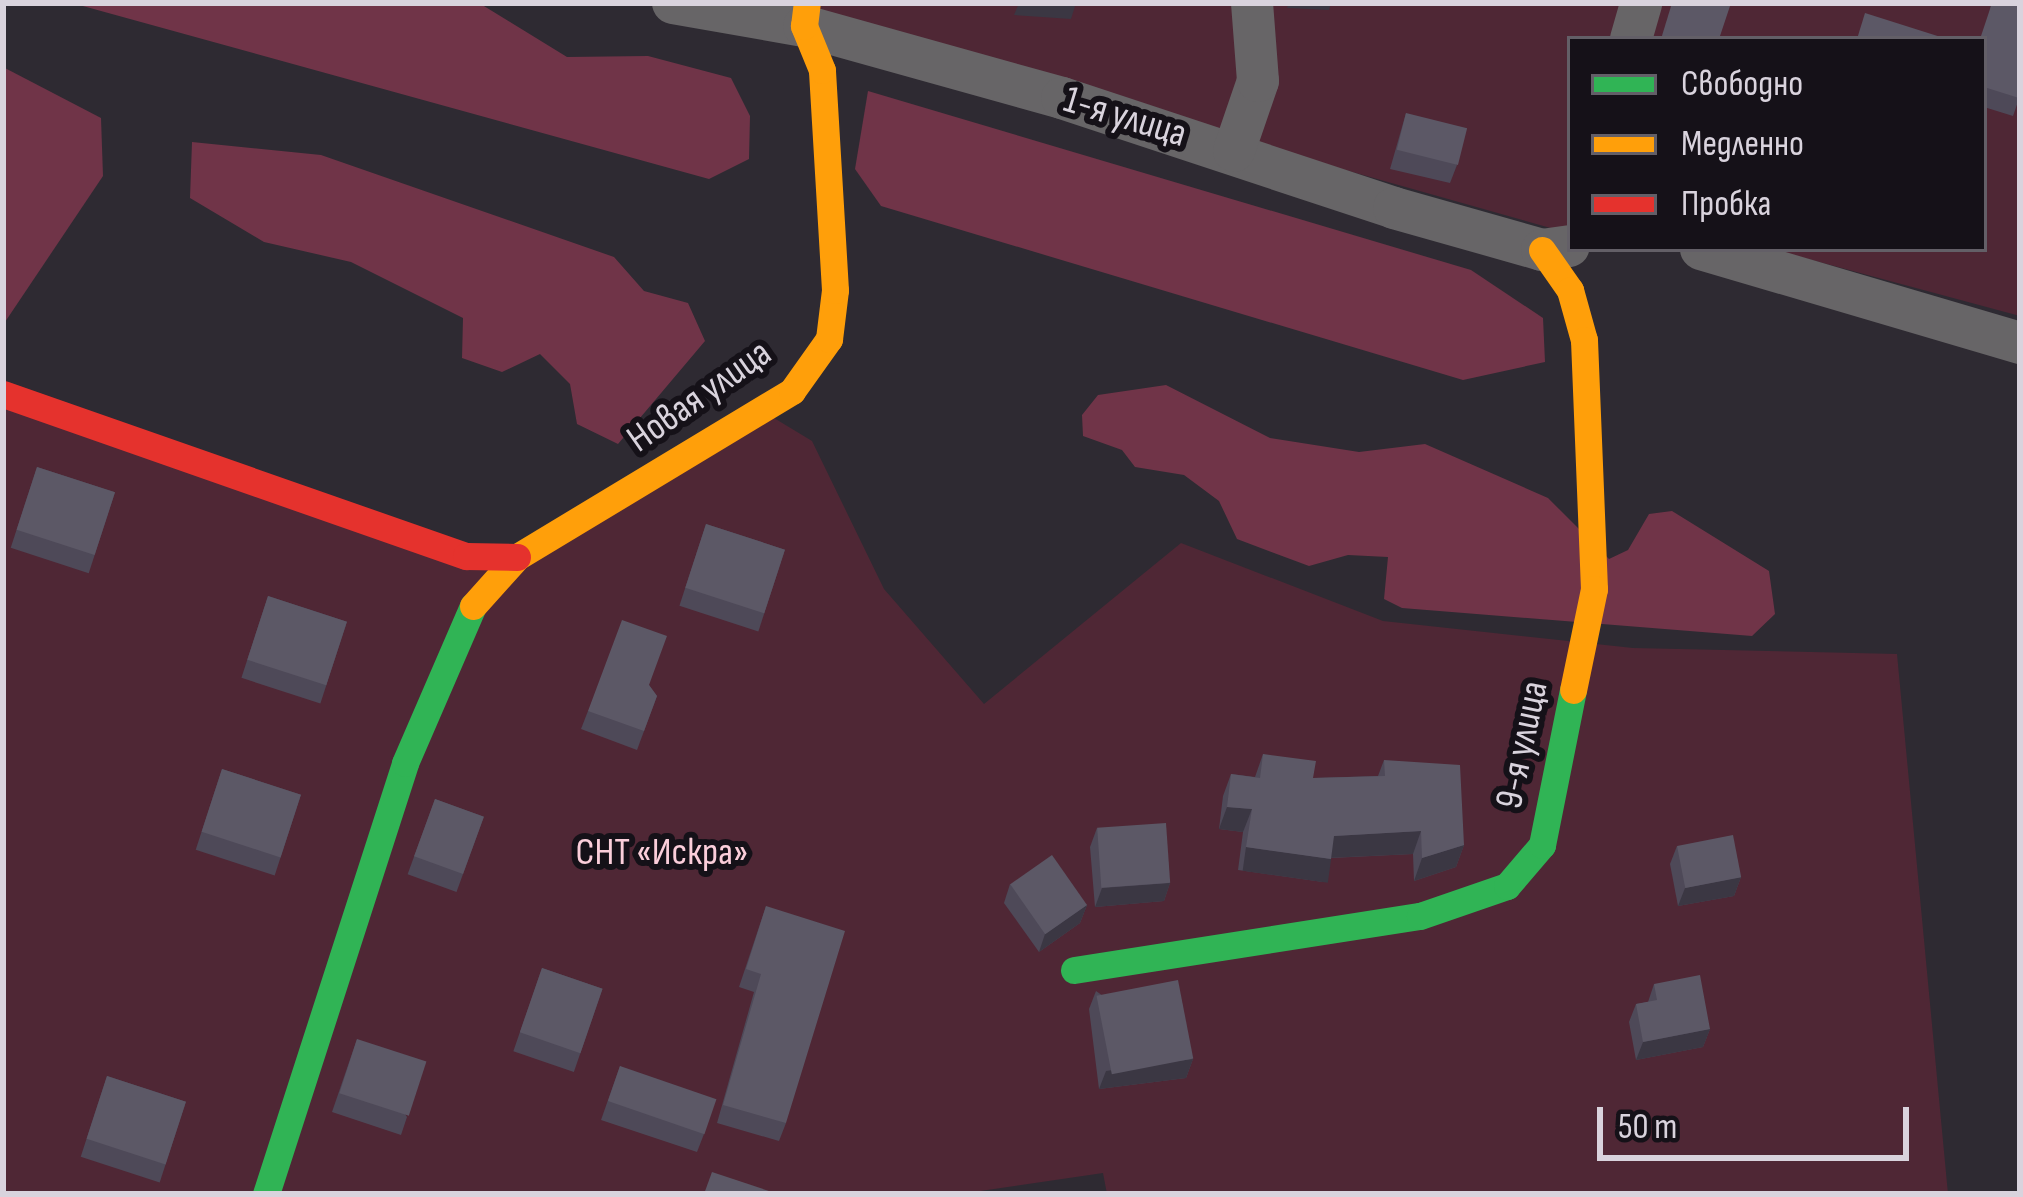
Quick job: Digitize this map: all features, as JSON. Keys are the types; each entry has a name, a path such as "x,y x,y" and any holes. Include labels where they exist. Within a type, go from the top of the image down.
{"street":[{"name":"1-я улица","path":"674,3 805,15 1234,152 1556,248"},
{"path":"1234,152 1258,82 1252,3"},
{"path":"1632,36 1641,3"},
{"name":"Новая улица","path":"266,1194 371,857 452,641 481,592 517,557 792,391 829,338 835,290 822,70 805,15"},
{"name":"9-я улица","path":"1074,970 1420,916 1507,886 1542,845 1594,589 1584,340 1556,248"},
{"path":"1712,252 2018,334"},
{"path":"3,394 466,556 517,557"}],"green space":[{"path":"754,3 2020,3 2020,316 1782,252 1987,252 1987,36 1567,36 1567,228 1554,229"},
{"name":"СНТ «Искра»","path":"3,380 495,557 749,403 812,441 884,589 984,704 1181,543 1383,621 1633,648 1897,654 1948,1194 1107,1194 1103,1173 960,1194 3,1194"}],"shaded area":[{"path":"72,3 479,3 567,57 648,56 731,78 750,116 749,159 709,179"},
{"path":"3,67 101,118 103,176 3,325"},
{"path":"868,91 1471,270 1543,318 1545,362 1463,380 881,206 855,169"},
{"path":"192,142 321,155 614,257 644,291 688,303 705,341 618,444 577,424 570,384 540,354 502,372 462,358 463,318 351,262 264,242 190,198"},
{"path":"1166,385 1270,438 1359,452 1425,444 1548,498 1609,559 1628,550 1649,514 1672,511 1769,571 1775,614 1752,636 1402,608 1384,599 1388,557 1348,555 1309,566 1237,539 1219,501 1184,475 1135,467 1122,450 1083,436 1082,415 1098,395"}],"building":[{"path":"1672,3 1731,3 1720,36 1662,36"},
{"path":"1992,3 2020,3 2019,98 1987,88 1987,36 1981,36"},
{"path":"1865,13 1938,36 1858,36"},
{"path":"1406,113 1467,128 1458,165 1397,150"},
{"path":"37,467 115,492 95,555 17,530"},
{"path":"706,524 785,550 764,613 685,588"},
{"path":"268,596 347,622 326,685 247,660"},
{"path":"622,620 667,636 649,685 657,696 644,731 588,711"},
{"path":"1263,754 1316,761 1313,778 1385,776 1384,760 1460,765 1464,845 1422,858 1421,831 1334,836 1331,859 1246,847 1252,809 1227,807 1231,774 1260,778"},
{"path":"222,769 301,795 281,857 202,832"},
{"path":"435,799 484,817 463,874 414,856"},
{"path":"1166,823 1170,883 1101,888 1097,828"},
{"path":"1733,835 1741,877 1685,888 1677,846"},
{"path":"1052,855 1087,905 1045,934 1010,884"},
{"path":"766,906 845,931 786,1123 723,1105 761,974 746,969"},
{"path":"542,968 603,989 580,1053 520,1032"},
{"path":"1700,975 1710,1029 1643,1042 1636,1004 1657,1000 1654,984"},
{"path":"1178,980 1193,1059 1112,1074 1097,996"},
{"path":"357,1039 426,1062 409,1116 339,1093"},
{"path":"620,1066 716,1099 704,1134 608,1101"},
{"path":"107,1076 186,1102 166,1164 87,1139"},
{"path":"712,1172 778,1194 704,1194"}],"traffic: fast":[{"path":"266,1194 405,763 473,606"},
{"path":"1074,970 1420,916 1507,886 1542,845 1573,690"}],"traffic: slow":[{"path":"473,606 517,557 792,391 829,339 835,290 822,70 804,26 807,3"},
{"path":"1542,250 1570,290 1584,340 1594,589 1573,690"}],"traffic: jam":[{"path":"3,394 466,556 517,557"}]}
